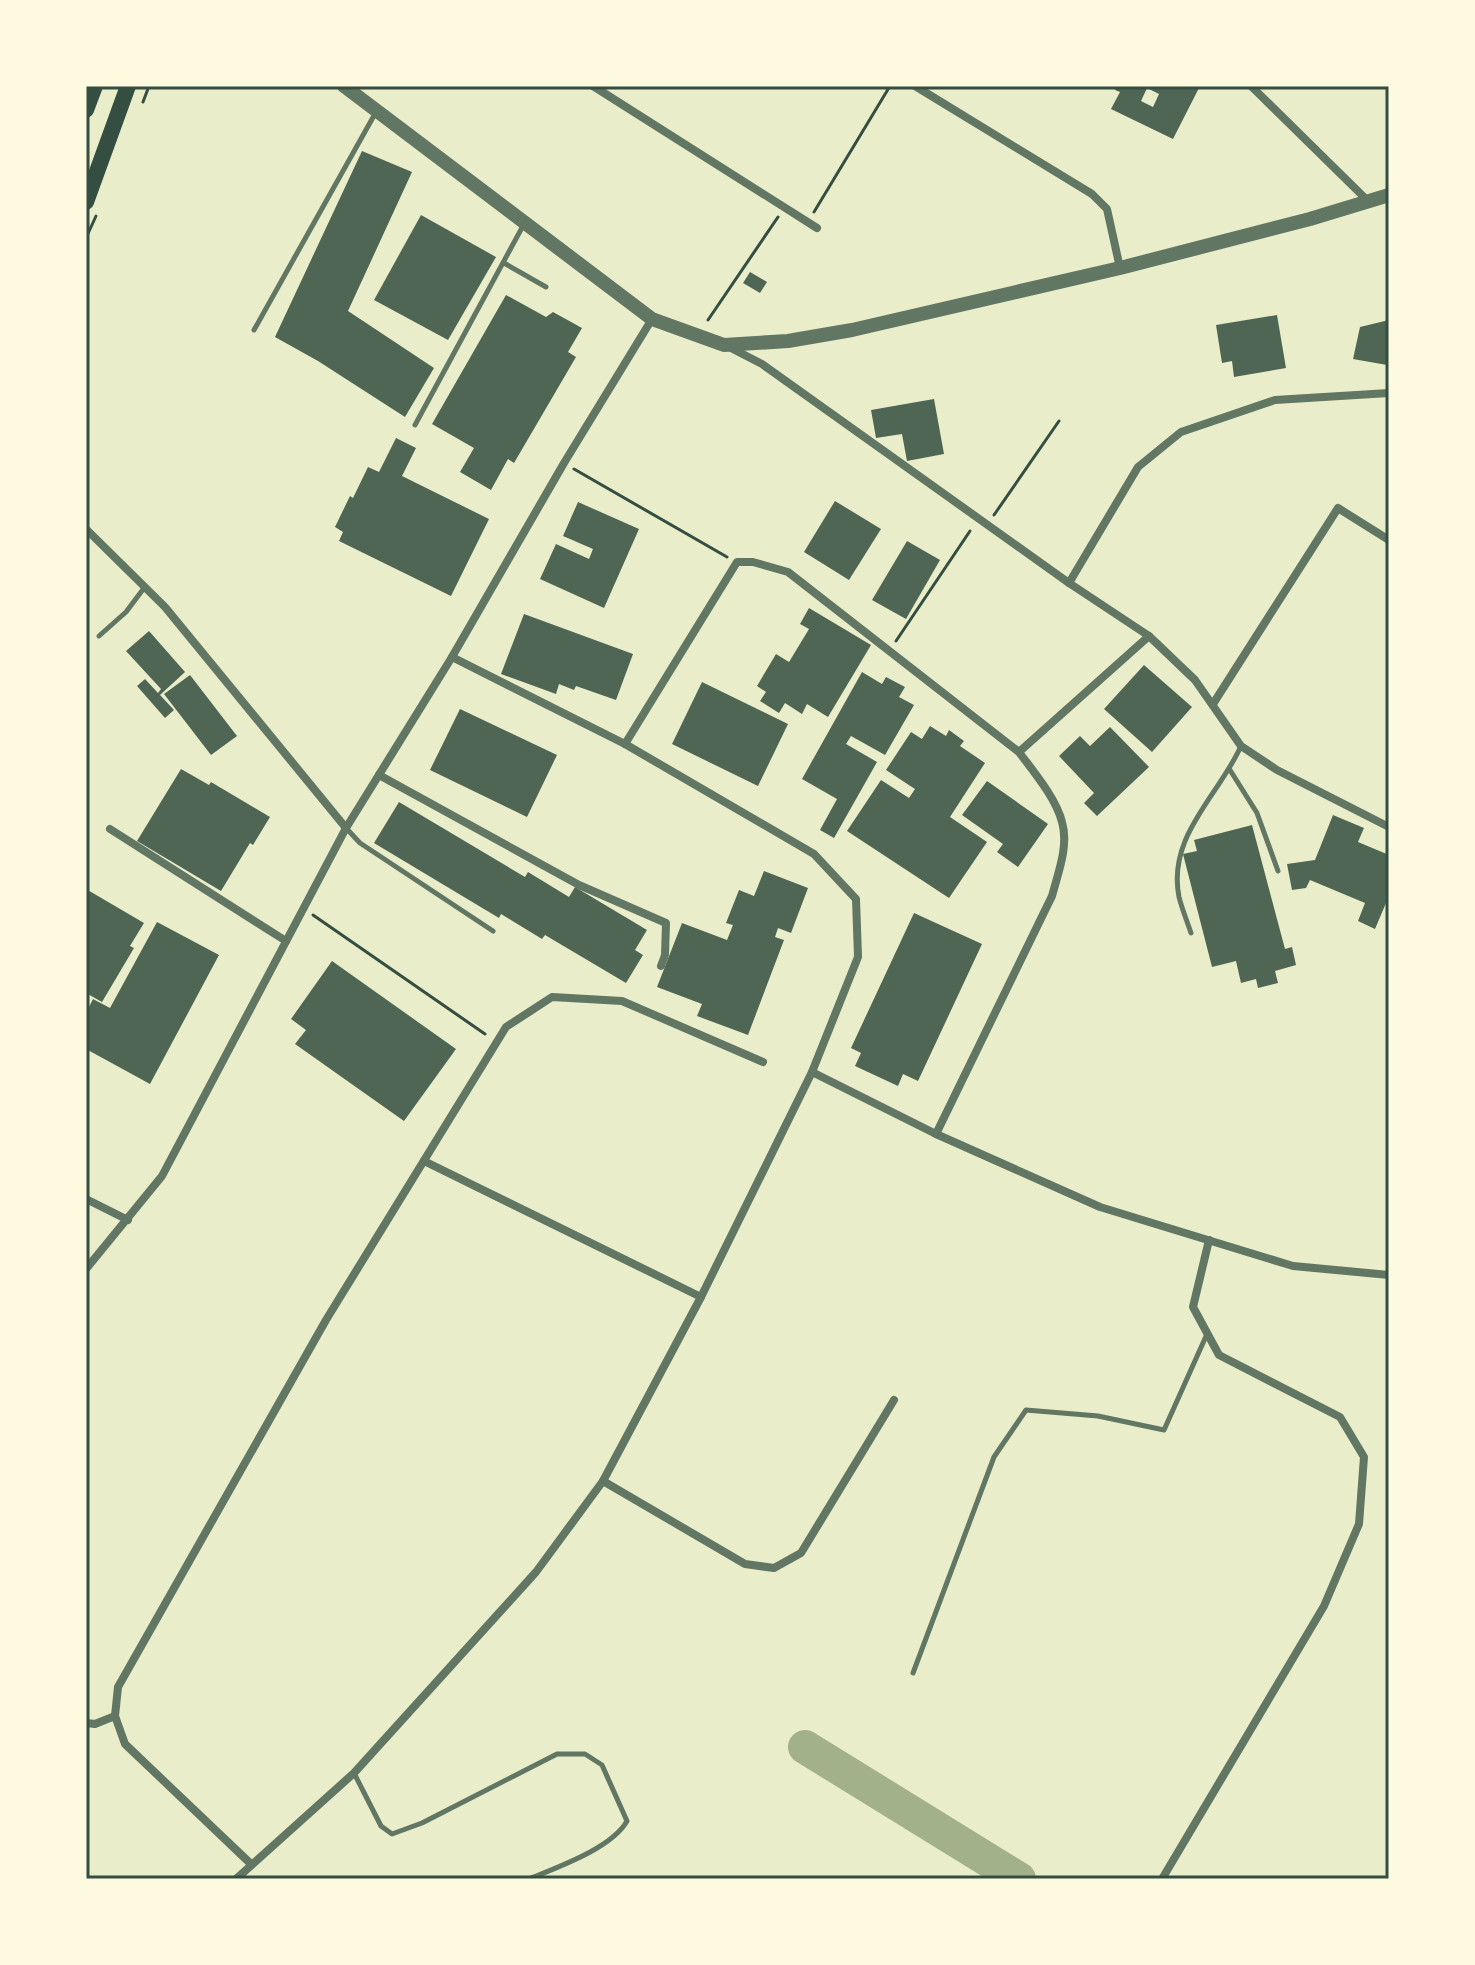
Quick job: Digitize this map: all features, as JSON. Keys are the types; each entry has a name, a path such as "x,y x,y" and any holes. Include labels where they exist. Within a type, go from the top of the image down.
{"main road":[{"path":"86,110 95,86"},
{"path":"86,202 128,86"}],"street":[{"path":"344,86 652,319 724,345 762,364 1069,583 1149,636 1195,680 1241,746 1277,770 1389,827"},
{"path":"593,86 817,228"},
{"path":"915,86 1092,194 1107,209 1120,268"},
{"path":"1251,86 1368,202"},
{"path":"724,345 788,341 852,330 1120,268 1389,195"},
{"path":"86,1269 162,1176 346,828 452,657 564,463 652,319"},
{"path":"1069,583 1138,467 1181,432 1275,400 1389,393"},
{"path":"1213,704 1338,508 1389,540"},
{"path":"86,529 165,607 346,828"},
{"path":"625,744 737,562 753,562 788,572 1019,752 1043,784 1062,822 1063,855 1052,896 936,1134"},
{"path":"1019,752 1149,636"},
{"path":"236,1879 354,1773 536,1572 603,1481 701,1297 812,1072 858,957 856,899 814,854 625,744 452,657"},
{"path":"379,775 579,885 666,923 665,955 661,966"},
{"path":"110,829 286,941"},
{"path":"251,1864 125,1744 115,1716 118,1687 326,1320 496,1042 506,1027 552,997 622,1001 763,1062"},
{"path":"812,1072 936,1134 1100,1207 1293,1266 1389,1275"},
{"path":"424,1161 701,1297"},
{"path":"86,1199 128,1220"},
{"path":"1162,1879 1324,1606 1359,1524 1364,1457 1340,1417 1219,1355 1193,1307 1209,1240"},
{"path":"603,1481 745,1564 774,1568 801,1553 894,1400"},
{"path":"86,1723 95,1724 115,1716"}],"lane":[{"path":"254,330 376,111"},
{"path":"415,425 525,223"},
{"path":"504,263 546,287"},
{"path":"99,636 126,612 144,587"},
{"path":"1191,933 1179,898 1177,881 1181,852 1193,821 1230,770 1241,746"},
{"path":"1230,770 1257,813 1278,871"},
{"path":"346,828 360,843 493,931"},
{"path":"913,1673 994,1457 1026,1410 1098,1416 1164,1430 1207,1334"},
{"path":"354,1773 381,1826 392,1834 422,1823 557,1754 585,1754 602,1765 627,1821 621,1832 573,1860 529,1879"}],"path":[{"path":"808,222 890,86"},
{"path":"697,337 785,207"},
{"path":"988,525 1059,421"},
{"path":"564,463 737,562"},
{"path":"889,651 978,518"},
{"path":"304,908 496,1042"}],"building":[{"path":"1117,86 1148,86 1141,101 1153,107 1159,94 1149,89 1151,86 1200,86 1173,139 1111,109 1120,92 1115,90"},
{"path":"362,151 412,172 348,311 434,368 405,417 275,337"},
{"path":"421,215 496,257 448,340 374,300"},
{"path":"750,272 767,282 760,293 743,283"},
{"path":"506,295 546,317 553,312 582,328 568,352 576,357 514,463 508,459 491,490 460,472 474,448 432,424"},
{"path":"1277,315 1286,368 1234,377 1232,361 1222,363 1216,325"},
{"path":"1389,320 1387,365 1353,359 1360,327"},
{"path":"934,399 944,454 907,461 902,434 876,438 871,410"},
{"path":"396,438 416,448 402,476 489,519 451,596 339,541 343,532 335,527 350,496 353,498 368,467 379,472"},
{"path":"835,501 881,529 849,580 804,552"},
{"path":"578,502 639,529 604,608 540,579 556,544 589,559 593,549 563,536"},
{"path":"907,541 940,560 906,619 872,600"},
{"path":"809,608 871,645 828,717 807,704 802,714 785,703 779,713 760,701 766,692 757,686 776,654 789,662 809,629 800,624"},
{"path":"524,614 633,654 616,700 576,686 574,690 559,684 556,694 501,674"},
{"path":"149,631 185,672 160,695 174,710 165,718 137,686 145,679 158,693 161,689 126,651"},
{"path":"1144,665 1192,707 1152,752 1104,709"},
{"path":"862,672 882,684 886,677 905,687 899,697 914,705 885,755 851,736 846,744 877,762 834,838 820,830 837,799 802,779"},
{"path":"190,675 237,736 211,755 164,694"},
{"path":"702,682 788,724 758,786 672,744"},
{"path":"460,709 557,755 527,817 430,770"},
{"path":"930,726 946,736 949,730 964,741 960,746 985,763 950,817 987,842 949,898 847,831 881,780 909,798 915,789 886,770 911,732 922,739"},
{"path":"1110,727 1149,767 1097,816 1084,803 1094,793 1059,756 1080,736 1090,746"},
{"path":"181,769 209,785 211,782 270,817 221,891 137,841"},
{"path":"987,781 1048,824 1018,867 997,852 1003,844 962,815"},
{"path":"399,802 525,877 528,872 569,897 575,887 647,930 635,950 643,955 626,983 545,935 542,939 501,914 499,918 374,843"},
{"path":"1333,815 1364,828 1358,842 1389,855 1389,896 1375,929 1358,921 1365,903 1310,880 1306,888 1292,890 1287,864 1315,860"},
{"path":"1252,825 1285,949 1292,947 1296,965 1275,971 1278,983 1258,988 1256,979 1241,983 1236,961 1212,967 1183,854 1197,851 1194,840"},
{"path":"764,871 808,888 791,933 778,928 775,937 784,940 748,1035 697,1016 702,1004 657,987 682,923 727,940 733,925 726,923 739,890 754,896"},
{"path":"86,889 144,923 130,946 134,948 102,1002 86,993"},
{"path":"914,913 982,944 918,1081 903,1074 898,1086 855,1066 861,1053 851,1048"},
{"path":"157,922 219,955 150,1084 86,1049 86,1013 93,999 110,1008"},
{"path":"332,961 456,1049 404,1121 295,1044 306,1030 291,1019"}],"waterway":[{"path":"805,1747 1019,1879"}]}
